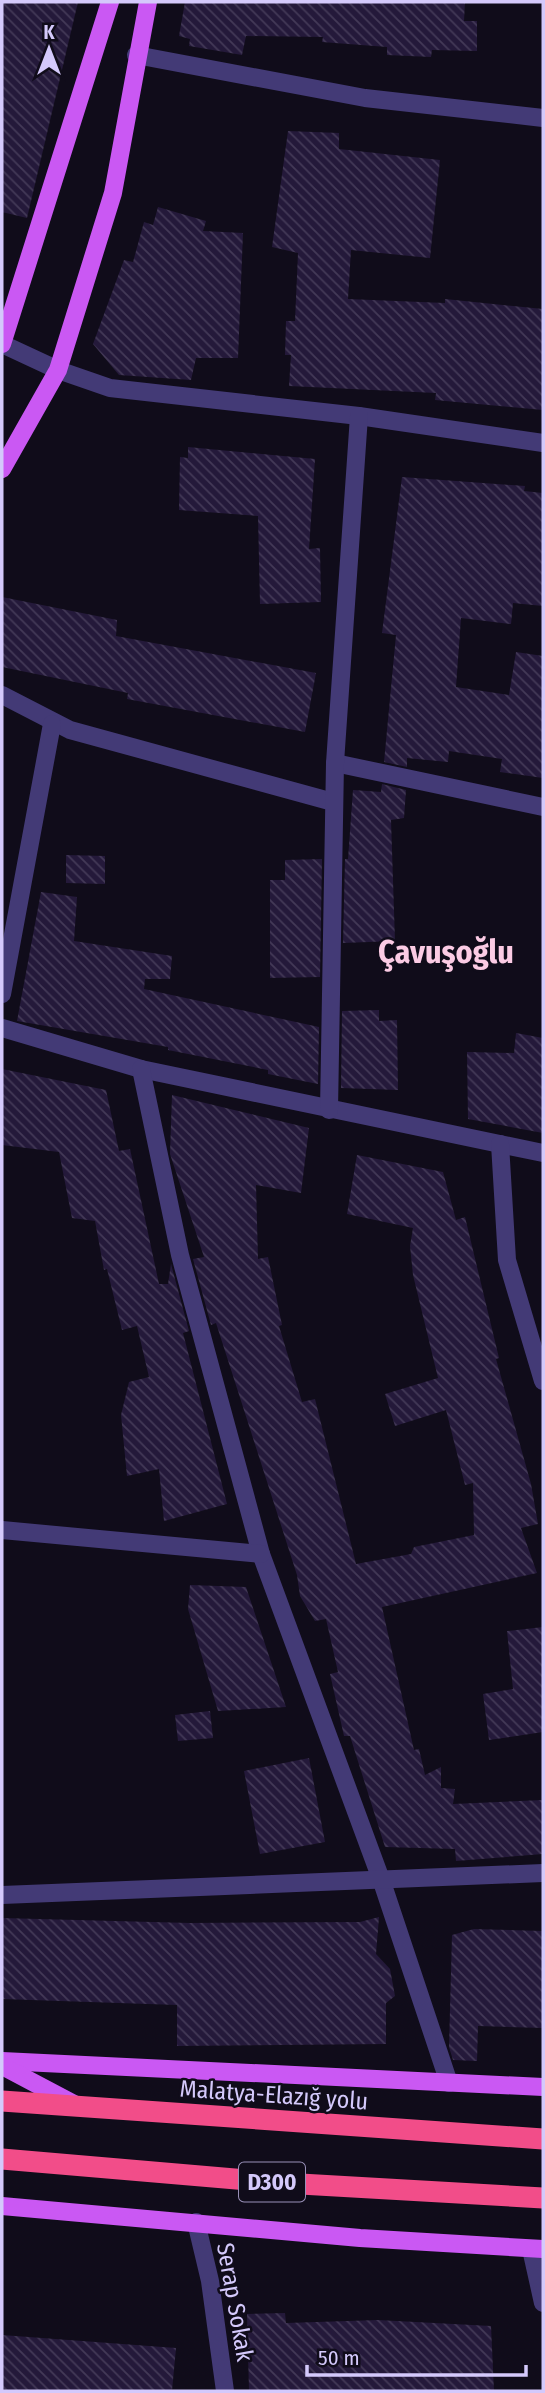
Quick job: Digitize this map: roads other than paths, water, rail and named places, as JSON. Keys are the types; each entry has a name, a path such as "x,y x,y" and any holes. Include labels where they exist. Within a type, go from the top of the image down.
{"highway":[{"name":"Malatya-Elazığ yolu","path":"2,2101 543,2139"},
{"name":"D300","path":"2,2159 283,2183 543,2198"}],"main road":[{"path":"2,344 110,2"},
{"path":"2,469 58,370 113,193 136,55 148,2"},
{"path":"2,2061 543,2087"},
{"path":"2,2066 77,2106"},
{"path":"2,2206 360,2238 537,2249"}],"street":[{"path":"136,55 365,98 543,118"},
{"path":"2,344 58,370 110,388 359,416 543,443"},
{"path":"329,1110 333,802 359,416"},
{"path":"2,695 52,724 333,802"},
{"path":"2,994 52,724"},
{"path":"335,763 543,807"},
{"path":"2,1028 141,1069 543,1153"},
{"path":"141,1069 180,1255 261,1554 382,1882 449,2083"},
{"path":"500,1144 507,1260 543,1381"},
{"path":"2,1530 261,1554"},
{"path":"2,1895 382,1882 543,1873"},
{"name":"Serap Sokak","path":"196,2222 210,2281 225,2391"},
{"path":"537,2249 543,2303"}],"district":[{"name":"Çavuşoğlu","path":"446,952"}]}
